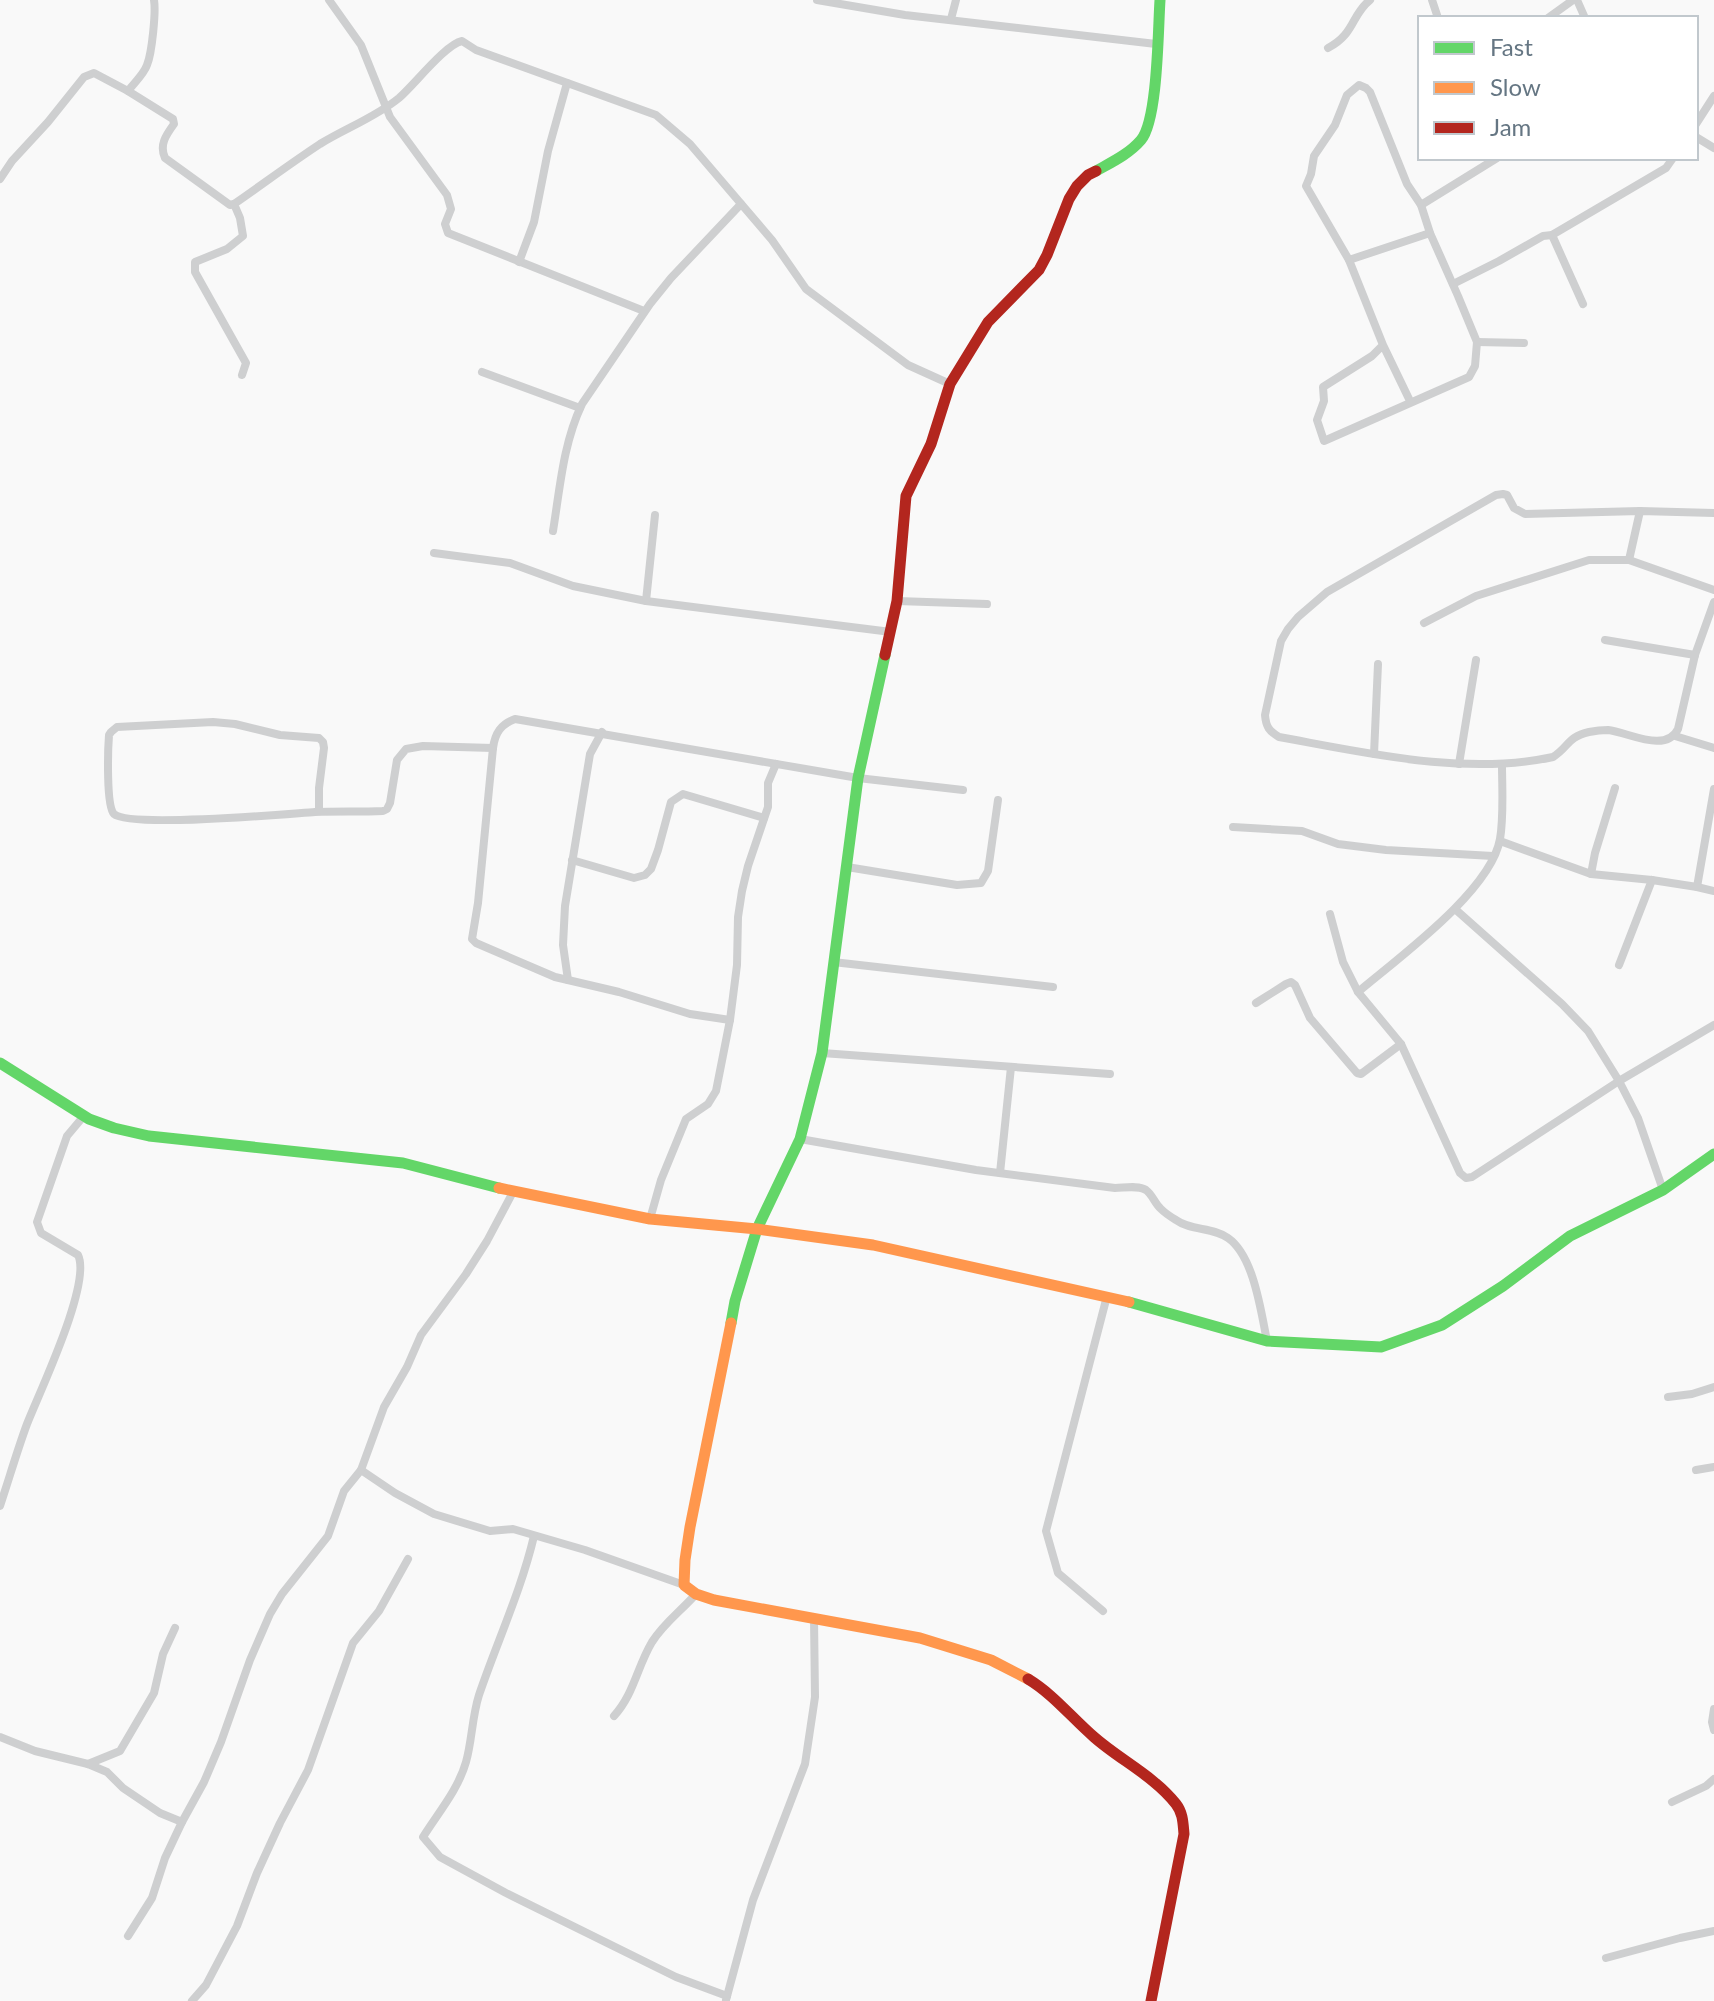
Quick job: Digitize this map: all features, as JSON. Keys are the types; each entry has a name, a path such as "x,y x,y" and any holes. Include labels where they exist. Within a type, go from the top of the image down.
{"street":[{"path":"128,91 147,65 156,10 154,0"},
{"path":"329,0 361,45 386,108 447,195 451,209 445,224 448,233 644,311"},
{"path":"817,0 860,4 905,15 981,25 1156,44"},
{"path":"951,19 956,0"},
{"path":"684,1585 690,1527 735,1301 757,1229 800,1139 822,1053 858,778 897,601 906,496 931,444 950,384 988,322 1039,270 1077,186 1088,175 1124,156 1143,138 1154,94 1160,0"},
{"path":"1328,48 1346,35 1364,4 1370,0"},
{"path":"1551,16 1575,0"},
{"path":"0,179 84,77 94,73 173,119 174,124 165,136 162,151 165,158 225,204 234,204 321,143 386,108 447,49 462,41 476,50 656,115 690,144 772,240 806,289 908,365 950,384"},
{"path":"519,262 534,222 548,151 567,83"},
{"path":"1383,345 1372,356 1323,387 1324,401 1317,420 1324,441 1469,377 1475,366 1477,342 1421,205 1407,184 1370,92 1359,85 1347,95 1335,125 1314,156 1306,186 1349,260 1383,345 1410,401"},
{"path":"1698,121 1714,96"},
{"path":"1421,205 1494,160"},
{"path":"1453,284 1543,236 1552,235 1666,168 1672,160"},
{"path":"234,204 243,236 227,249 195,262 195,272 246,363 242,375"},
{"path":"553,531 564,457 580,408 644,311 741,204"},
{"path":"1349,260 1430,233"},
{"path":"1552,235 1583,304"},
{"path":"1477,342 1524,343"},
{"path":"482,372 580,408"},
{"path":"1714,513 1525,514 1514,508 1507,495 1496,495 1327,592 1298,617 1281,641 1265,715 1266,725 1279,737 1374,754 1459,764 1502,764 1553,757 1572,738 1588,732 1608,730 1658,741 1667,740 1675,736 1678,729 1695,655 1714,602"},
{"path":"1629,560 1640,511"},
{"path":"646,601 655,515"},
{"path":"434,553 510,563 573,586 646,601 891,632"},
{"path":"1424,623 1476,596 1589,560 1629,560 1714,590"},
{"path":"897,601 987,604"},
{"path":"1605,640 1695,655"},
{"path":"1459,764 1476,660"},
{"path":"1374,754 1378,664"},
{"path":"730,1020 690,1014 568,980 476,943 471,936 478,903 493,748 495,737 507,722 515,719 858,778 963,790"},
{"path":"319,812 324,748 319,738 280,735 213,722 117,727 109,735 111,810 124,818 186,820 383,811 390,803 397,760 406,749 423,746 493,748"},
{"path":"568,980 563,945 565,906 590,754 602,732"},
{"path":"1675,736 1714,748"},
{"path":"650,1219 661,1180 686,1119 708,1104 716,1091 737,965 738,917 748,866 768,807 768,783 776,764"},
{"path":"1358,992 1455,909 1486,874 1500,841 1502,764"},
{"path":"1591,874 1615,788"},
{"path":"1697,887 1714,789"},
{"path":"572,860 634,878 645,875 651,869 658,850 671,802 683,794 764,818"},
{"path":"847,867 957,885 981,883 988,871 998,800"},
{"path":"1233,827 1302,831 1338,844 1386,850 1493,856"},
{"path":"1500,841 1591,874 1652,880 1714,891"},
{"path":"1619,965 1652,880"},
{"path":"1455,909 1588,1031 1638,1118 1663,1190"},
{"path":"1330,914 1343,962 1358,992 1401,1044 1460,1173 1466,1178 1714,1025"},
{"path":"833,962 1053,987"},
{"path":"1256,1003 1291,982 1310,1018 1357,1073 1361,1074 1401,1044"},
{"path":"822,1053 1110,1074"},
{"path":"0,1063 83,1117 116,1129 149,1136 403,1163 513,1192 650,1219 757,1229 873,1245 1107,1296 1267,1341 1381,1347 1442,1325 1503,1286 1570,1236 1663,1190 1714,1154"},
{"path":"1000,1173 1011,1067"},
{"path":"0,1506 27,1425 60,1347 81,1268 78,1255 41,1233 37,1222 67,1136 83,1117"},
{"path":"800,1139 1000,1173 1146,1190 1160,1209 1181,1224 1209,1229 1229,1238 1249,1268 1267,1341"},
{"path":"128,1936 152,1898 165,1858 204,1782 270,1614 328,1536 344,1491 361,1470 384,1407 421,1335 466,1274 513,1192"},
{"path":"1103,1611 1058,1573 1046,1531 1107,1296"},
{"path":"1668,1397 1714,1387"},
{"path":"1696,1470 1714,1467"},
{"path":"361,1470 434,1514 490,1531 513,1529 585,1550 684,1585 696,1594 714,1600 920,1638 968,1652 1016,1672 1039,1686 1096,1739 1160,1786 1182,1816 1184,1834 1151,2001"},
{"path":"534,1536 527,1567 479,1696 466,1761 454,1790 423,1837 440,1857 506,1893 726,1999 753,1900 805,1764 815,1697 814,1618"},
{"path":"192,2001 206,1985 237,1926 257,1873 308,1770 353,1643 379,1611 408,1559"},
{"path":"614,1716 626,1703 651,1644 664,1625 696,1594"},
{"path":"88,1764 120,1751 154,1693 163,1654 175,1628"},
{"path":"1714,1709 1714,1730"},
{"path":"0,1737 35,1751 107,1772 123,1788 160,1813 182,1822"},
{"path":"1672,1802 1714,1779"},
{"path":"1606,1958 1714,1931"}],"traffic: fast":[{"path":"1096,171 1131,149 1147,129 1154,95 1160,0"},
{"path":"731,1323 757,1229 800,1139 822,1053 858,778 885,655"},
{"path":"0,1063 89,1119 114,1128 149,1136 403,1163 499,1188"},
{"path":"1129,1302 1267,1341 1381,1347 1442,1325 1503,1286 1570,1236 1663,1190 1714,1154"}],"traffic: slow":[{"path":"499,1188 650,1219 757,1229 873,1245 1129,1302"},
{"path":"731,1323 690,1527 684,1585 696,1594 714,1600 920,1638 991,1660 1028,1679"}],"traffic: jam":[{"path":"885,655 897,601 906,496 931,444 950,384 988,322 1039,270 1069,199 1077,186 1096,171"},
{"path":"1028,1679 1104,1745 1158,1785 1180,1811 1184,1834 1151,2001"}]}
